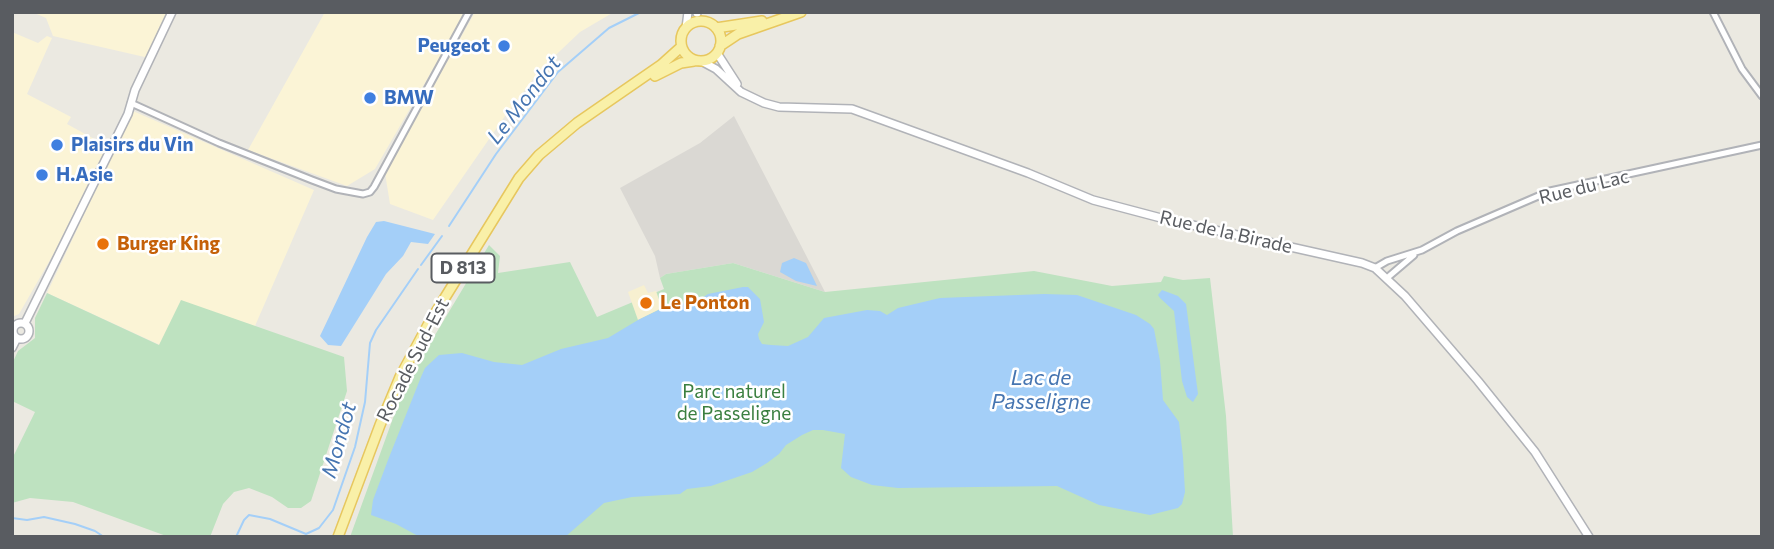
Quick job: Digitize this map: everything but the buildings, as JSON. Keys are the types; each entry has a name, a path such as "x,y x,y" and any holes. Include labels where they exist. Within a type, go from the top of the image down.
{"main road":[{"path":"716,28 735,27 794,12"},
{"path":"719,50 721,40 716,28 699,15 696,21 685,28 681,47 684,53 699,61 719,50 738,34 801,12"},
{"name":"Rocade Sud-Est","path":"341,537 400,377 428,325 503,202 539,155 661,65 681,47"},
{"name":"Rocade Sud-Est","path":"617,97 664,70 699,61"},
{"name":"Rocade Sud-Est","path":"332,537 361,477"}],"street":[{"path":"25,323 63,249 174,12"},
{"path":"131,103 219,143 313,180 336,189 363,194 374,187 469,12"},
{"path":"685,28 688,12"},
{"path":"1713,12 1742,69 1762,96"},
{"path":"719,50 733,79 750,97"},
{"name":"Rue de la Birade","path":"699,61 716,69 741,92 779,107 852,109 1028,173 1093,200 1375,268 1405,296 1527,442 1589,537"},
{"name":"Rue du Lac","path":"1375,268 1387,261 1422,250 1550,191 1762,145"},
{"path":"1387,278 1399,265 1422,250"},
{"path":"18,323 25,323 29,328 27,336 23,339 17,338 12,329 18,323"},
{"path":"12,348 17,338"}],"shaded area":[{"path":"32,12 168,12 149,58 53,36 46,18"},
{"path":"325,12 466,12 375,169 347,186 248,150"},
{"path":"475,12 614,12 580,32 541,69 433,220 390,204 385,173"},
{"path":"12,32 38,43 47,36 52,38 27,94 71,117 67,124 107,146 54,253 19,314 12,317"},
{"path":"133,111 314,190 255,326 181,301 160,345 47,293"},
{"path":"734,116 825,292 733,263 666,274 660,278 655,256 620,188 700,143"}],"green space":[{"name":"Lac de Passeligne","path":"489,245 500,256 498,273 570,262 597,317 664,289 660,278 666,274 733,263 825,292 1034,271 1112,286 1161,282 1164,276 1183,280 1210,278 1226,416 1233,537 350,537 405,385"},
{"path":"47,293 159,345 181,300 344,357 347,391 311,501 301,508 288,508 272,497 249,488 234,492 223,504 210,537 169,537 73,502 30,498 12,503 12,459 35,412 12,401 12,364 18,351 35,338 35,318"}],"sand":[{"name":"Le Ponton","path":"644,285 648,293 656,291 662,308 638,320 628,292"}],"water":[{"path":"384,221 435,234 428,244 411,242 403,256 386,274 341,346 328,345 320,336 367,237 376,222"},
{"path":"794,258 806,263 817,286 796,281 780,272 782,263"},
{"name":"Lac de Passeligne","path":"748,287 760,299 764,322 758,334 759,339 762,344 771,345 788,346 808,337 824,318 867,310 880,311 887,315 898,308 940,298 1077,295 1136,315 1154,329 1163,400 1179,422 1185,492 1182,504 1178,508 1150,515 1099,505 1057,486 898,488 872,485 851,477 841,468 845,434 813,430 786,445 779,454 752,472 711,486 687,489 680,494 632,497 604,503 565,537 420,537 371,515 373,500 421,377 425,368 439,355 462,353 494,362 522,365 561,349 608,338 671,304 695,303 708,294"},
{"path":"1162,290 1178,296 1186,304 1198,394 1193,402 1187,397 1182,381 1174,311 1158,295"}],"waterway":[{"name":"Le Mondot","path":"449,226 496,154 558,72 609,28 641,12"},
{"path":"421,265 442,236"},
{"name":"Mondot","path":"236,537 249,515 270,519 306,534 319,528 333,510 355,447 365,402 370,343 418,269"},
{"name":"Mondot","path":"12,518 27,520 44,517 75,524 104,537"}],"place":[{"name":"Peugeot","path":"504,46"},
{"name":"BMW","path":"370,98"},
{"name":"Plaisirs du Vin","path":"57,145"},
{"name":"H.Asie","path":"42,175"},
{"name":"Burger King","path":"103,244"},
{"name":"Le Ponton","path":"646,303"}],"park label":[{"name":"Parc naturel de Passeligne","path":"734,403"}]}
